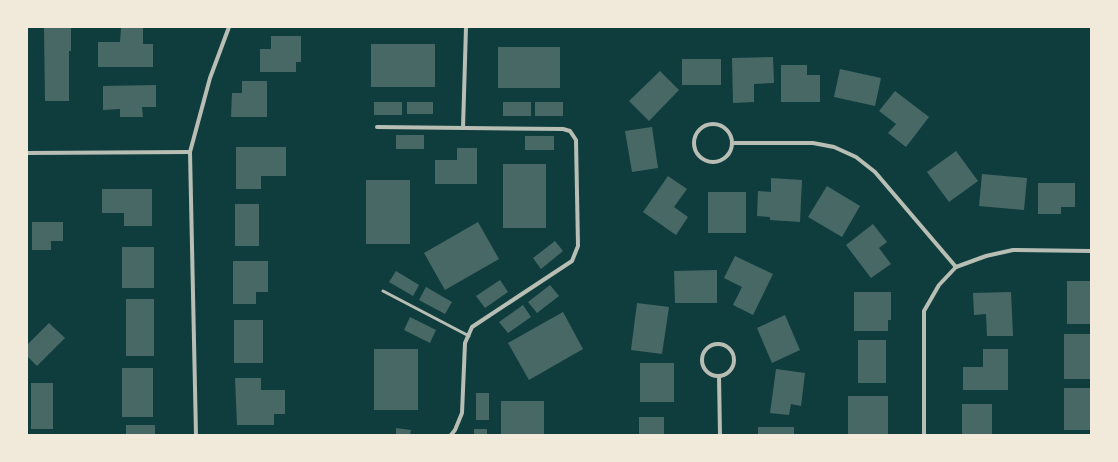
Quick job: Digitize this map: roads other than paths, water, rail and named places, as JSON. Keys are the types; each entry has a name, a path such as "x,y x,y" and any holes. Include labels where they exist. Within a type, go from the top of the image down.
{"street":[{"path":"196,435 190,152 210,78 230,27"},
{"path":"463,128 466,27"},
{"path":"713,124 720,125 727,129 731,136 732,143 731,150 726,156 713,162 700,156 694,143 700,129 706,125 713,124"},
{"path":"377,127 564,129 570,131 576,140 578,246 572,261 472,327 465,343 462,413 455,430 451,435"},
{"path":"732,143 813,143 834,147 856,157 875,172 956,267"},
{"path":"27,153 190,152"},
{"path":"924,435 924,311 939,286 956,267 986,256 1013,250 1091,251"},
{"path":"718,343 724,344 730,348 735,359 734,366 730,371 725,375 719,376 707,372 702,360 703,354 707,348 718,343"},
{"path":"719,376 720,435"}],"lane":[{"path":"383,291 468,336"}]}
